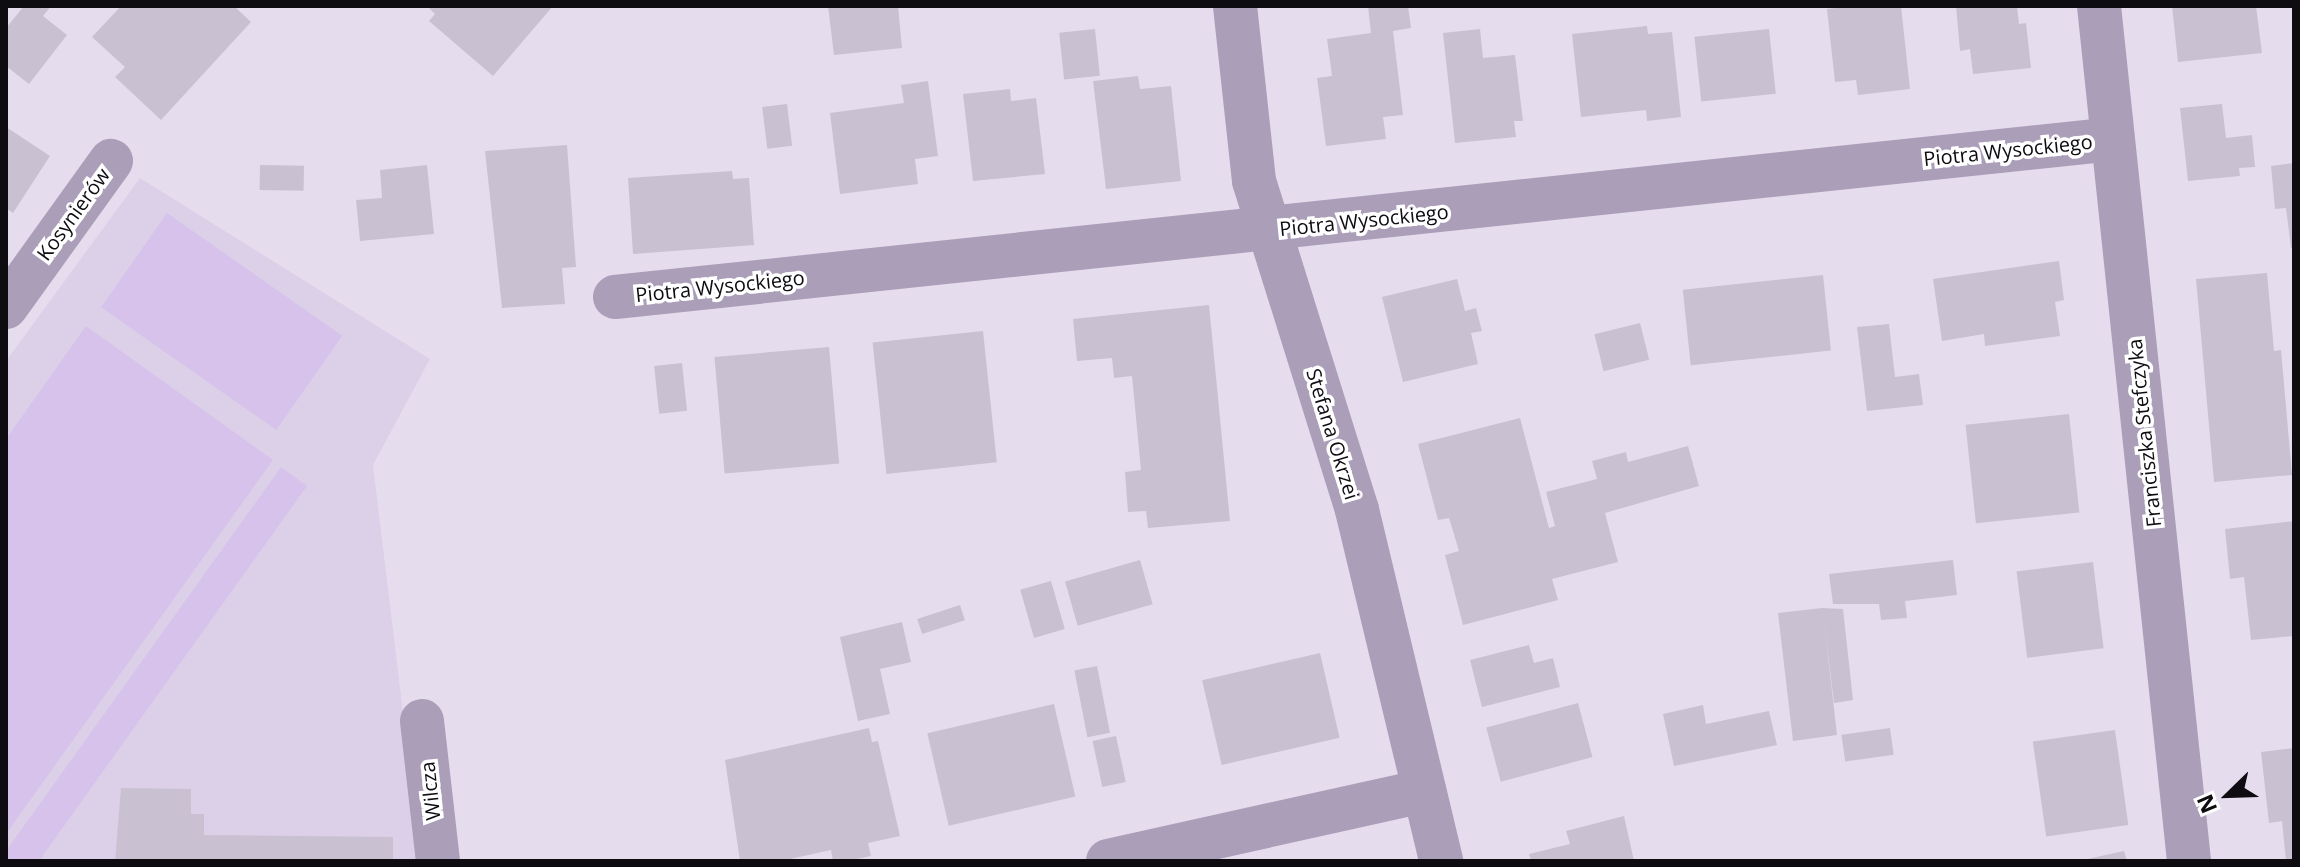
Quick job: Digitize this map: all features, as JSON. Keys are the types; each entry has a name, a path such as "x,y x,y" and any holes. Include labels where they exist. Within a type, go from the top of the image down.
{"street":[{"name":"Stefana Okrzei","path":"1235,6 1254,181 1357,510 1441,861"},
{"name":"Franciszka Stefczyka","path":"2099,6 2189,861"},
{"name":"Piotra Wysockiego","path":"615,297 2113,139"},
{"name":"Kosynierów","path":"6,307 111,161"},
{"name":"Wilcza","path":"422,721 438,861"},
{"path":"1108,861 1424,791"}],"shaded area":[{"path":"140,178 430,359 373,465 421,861 6,861 6,361"},
{"path":"167,213 342,336 276,430 101,307"},
{"path":"86,326 273,460 6,834 6,439"},
{"path":"281,467 307,486 39,861 6,861 6,851"}],"building":[{"path":"24,6 51,6 43,16 67,35 29,84 6,66 6,28"},
{"path":"121,6 234,6 251,22 161,120 115,77 125,67 92,37"},
{"path":"427,6 553,6 493,76 429,21 435,14"},
{"path":"828,6 898,6 902,48 834,55"},
{"path":"1368,6 1408,6 1411,28 1393,31 1403,115 1383,117 1386,139 1326,146 1317,78 1332,76 1327,39 1371,33"},
{"path":"1901,6 1910,89 1858,95 1856,80 1835,82 1827,9"},
{"path":"1956,6 2017,6 2019,24 2026,23 2031,68 1973,74 1970,49 1960,51"},
{"path":"2172,6 2256,6 2262,53 2178,62"},
{"path":"1647,26 1648,34 1672,32 1681,117 1647,121 1646,110 1581,117 1572,34"},
{"path":"1095,29 1100,76 1064,80 1059,33"},
{"path":"1480,29 1483,58 1515,55 1523,121 1514,121 1516,137 1455,143 1443,33"},
{"path":"1769,29 1776,94 1701,101 1694,37"},
{"path":"1138,76 1140,89 1171,86 1181,181 1106,189 1093,81"},
{"path":"928,81 938,156 915,159 918,184 840,194 830,113 904,103 901,85"},
{"path":"1010,89 1011,101 1036,98 1045,174 973,181 963,94"},
{"path":"787,104 792,146 767,149 762,107"},
{"path":"2222,104 2226,138 2252,135 2255,167 2239,168 2240,176 2188,181 2180,108"},
{"path":"6,127 50,156 13,213 6,208"},
{"path":"567,145 576,267 562,268 565,304 502,308 485,151"},
{"path":"2294,163 2294,247 2291,248 2286,208 2275,209 2271,166"},
{"path":"260,165 304,166 304,191 260,190"},
{"path":"427,165 434,234 360,241 356,200 382,198 380,170"},
{"path":"732,171 733,179 749,178 754,245 633,254 628,178"},
{"path":"2059,261 2064,300 2055,302 2060,336 1985,346 1984,334 1942,341 1933,279"},
{"path":"2267,273 2274,351 2281,350 2292,475 2214,482 2196,279"},
{"path":"1823,275 1831,351 1691,365 1683,290"},
{"path":"1457,279 1465,311 1476,308 1482,331 1471,333 1478,364 1403,382 1382,297"},
{"path":"1209,305 1230,521 1148,528 1146,511 1128,512 1125,472 1141,470 1132,376 1114,378 1112,358 1077,361 1073,319"},
{"path":"1640,323 1649,360 1604,371 1594,334"},
{"path":"1889,324 1895,377 1919,374 1923,405 1867,411 1857,327"},
{"path":"983,331 997,462 886,474 873,343"},
{"path":"829,347 839,464 725,474 714,357"},
{"path":"682,363 687,411 659,414 654,366"},
{"path":"2069,414 2079,512 1976,523 1966,425"},
{"path":"1520,418 1549,528 1555,526 1546,492 1597,479 1592,461 1626,452 1628,462 1688,446 1699,486 1605,513 1618,562 1552,579 1558,600 1463,625 1445,555 1459,551 1449,518 1438,520 1418,444"},
{"path":"2294,521 2294,636 2251,640 2244,577 2230,579 2225,529"},
{"path":"1140,560 1153,604 1078,626 1065,581"},
{"path":"1953,560 1957,595 1905,601 1907,618 1881,620 1879,604 1833,604 1829,574"},
{"path":"2093,562 2104,648 2027,658 2017,571"},
{"path":"1051,581 1065,629 1034,638 1020,590"},
{"path":"960,605 965,620 922,634 917,619"},
{"path":"1843,609 1853,700 1834,703 1824,621 1837,735 1793,741 1778,613"},
{"path":"902,622 911,662 880,669 890,714 858,721 840,637"},
{"path":"1529,645 1534,663 1553,658 1560,687 1482,707 1470,660"},
{"path":"1320,653 1340,738 1222,765 1202,680"},
{"path":"1097,666 1110,733 1087,737 1074,670"},
{"path":"1578,703 1592,757 1501,782 1486,728"},
{"path":"1054,704 1075,797 949,826 927,733"},
{"path":"1703,705 1706,724 1769,711 1777,745 1674,766 1663,714"},
{"path":"869,728 872,742 878,741 900,836 868,843 871,856 848,861 833,861 831,850 781,861 740,861 725,760"},
{"path":"1890,728 1894,755 1845,762 1841,735"},
{"path":"2115,730 2128,825 2046,837 2033,742"},
{"path":"1116,736 1126,782 1102,787 1093,741"},
{"path":"2294,748 2294,861 2286,861 2282,821 2269,823 2261,752"},
{"path":"121,788 191,789 191,814 204,814 204,835 393,837 393,861 115,861"},
{"path":"1624,816 1634,861 1531,861 1529,854 1570,844 1566,831"},
{"path":"2124,851 2127,861 2083,860"}]}
